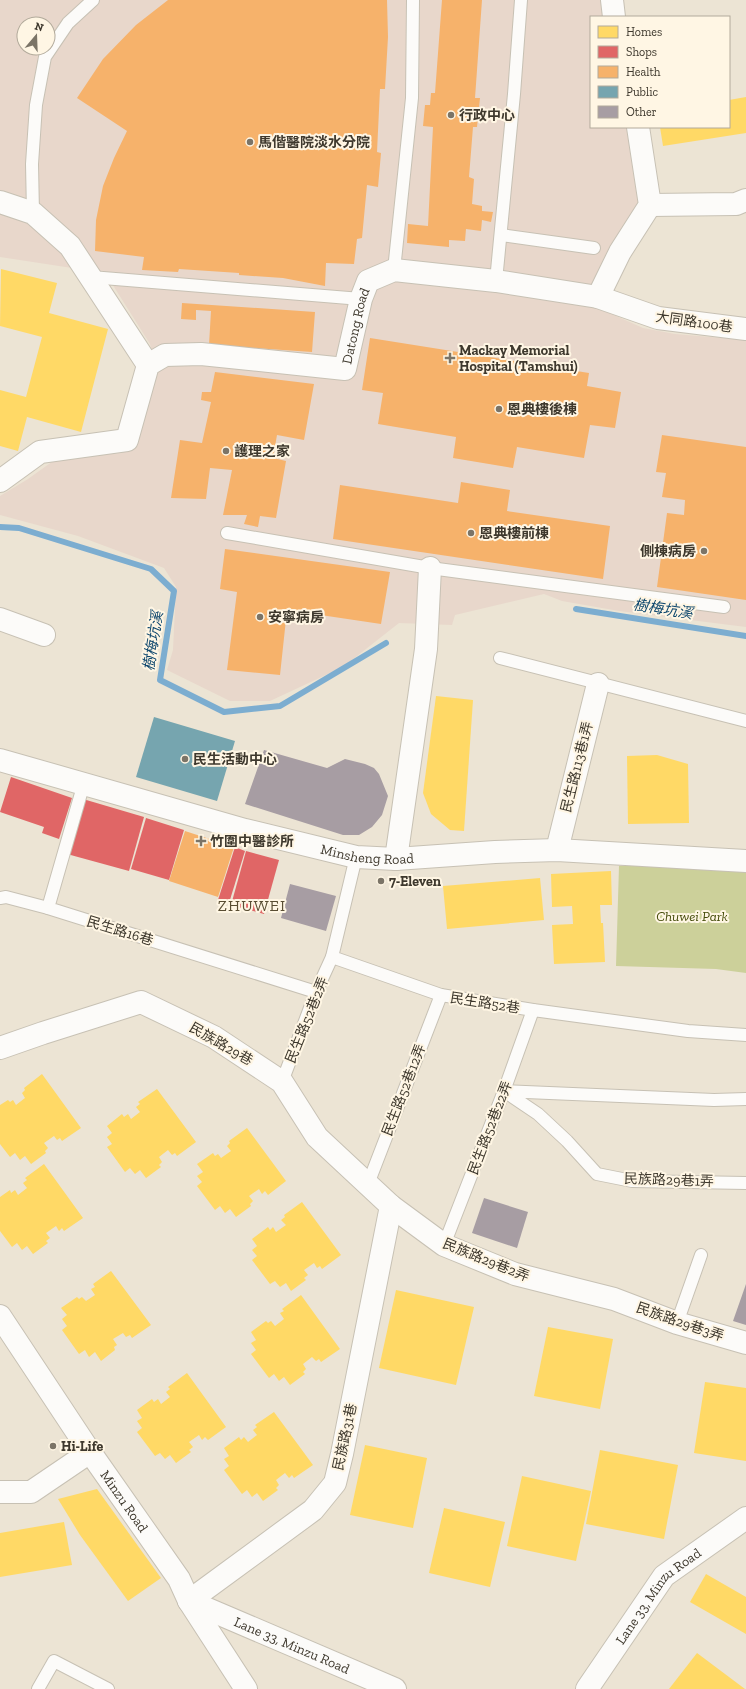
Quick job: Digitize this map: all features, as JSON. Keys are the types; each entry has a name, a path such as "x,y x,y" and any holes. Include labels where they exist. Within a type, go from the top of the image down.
{"street":[{"path":"612,0 614,16"},
{"path":"598,297 620,252 650,205 638,128"},
{"path":"650,205 736,204 746,200"},
{"path":"0,202 33,214 70,246 148,365 127,440 40,452 0,481"},
{"name":"Datong Road","path":"148,365 165,355 201,354 344,369 360,299 368,281 394,270 496,280 598,297"},
{"name":"大同路100巷","path":"598,297 658,318 746,329"},
{"path":"396,859 426,649 430,568"},
{"path":"0,619 44,635"},
{"name":"民生路113巷1弄","path":"557,850 598,684"},
{"name":"Minsheng Road","path":"0,760 245,830 356,857 396,859 495,852 557,850 746,861"},
{"name":"民族路29巷","path":"0,1048 141,1002 214,1037 282,1082 317,1137 391,1206"},
{"name":"民族路29巷2弄","path":"391,1206 444,1244 515,1274 614,1299"},
{"name":"民族路31巷","path":"189,1601 313,1510 335,1483 391,1206"},
{"name":"民族路29巷3弄","path":"614,1299 678,1323 746,1343"},
{"name":"Minzu Road","path":"0,1316 90,1452 179,1579 189,1601 246,1689"},
{"path":"0,1492 31,1492 90,1452"},
{"name":"Lane 33, Minzu Road","path":"587,1689 664,1576 746,1518"},
{"name":"Lane 33, Minzu Road","path":"189,1601 395,1689"}],"lane":[{"path":"33,214 32,164 36,105 45,57 68,23 93,0"},
{"path":"394,270 412,98 413,0"},
{"path":"496,280 522,0"},
{"path":"501,235 594,248"},
{"path":"91,277 360,299"},
{"path":"227,533 430,568 724,607"},
{"path":"500,658 746,721"},
{"path":"48,908 84,783"},
{"path":"332,957 356,857"},
{"name":"民生路16巷","path":"0,898 6,897 48,908 316,992"},
{"name":"民生路52巷2弄","path":"282,1082 316,992 332,957"},
{"name":"民生路52巷","path":"332,957 441,996 688,1031 746,1035"},
{"name":"民生路52巷12弄","path":"368,1184 441,996"},
{"name":"民生路52巷22弄","path":"444,1244 504,1091 533,1010"},
{"path":"504,1091 714,1100 746,1099"},
{"name":"民族路29巷1弄","path":"504,1091 538,1114 567,1141 597,1174 632,1181 746,1183"},
{"path":"678,1323 701,1255"},
{"path":"38,1689 54,1662 108,1689"}],"shaded area":[{"name":"Mackay Memorial Hospital (Tamshui)","path":"0,0 600,0 607,16 590,16 590,128 628,128 633,136 639,205 596,307 643,328 675,334 746,340 746,627 619,611 562,601 544,594 455,615 452,625 399,623 343,667 270,701 230,701 167,670 173,650 176,587 164,568 78,536 0,515 0,496 28,479 56,459 122,453 137,440 158,372 150,344 104,271 72,268 0,257"}],"green space":[{"name":"Chuwei Park","path":"693,865 746,871 746,973 716,969 616,966 619,866"}],"building: Homes":[{"path":"746,97 746,133 663,146 660,128 730,128 730,100"},
{"path":"1,269 57,283 49,313 108,329 81,432 27,417 18,451 0,446 0,390 26,397 42,337 0,326"},
{"path":"436,696 473,700 464,831 450,830 431,814 423,793"},
{"path":"657,755 688,764 689,823 628,824 627,756"},
{"path":"611,871 612,905 600,905 601,923 603,923 605,962 554,964 552,925 573,924 572,906 552,907 551,874"},
{"path":"540,878 544,920 447,929 443,886"},
{"path":"42,1074 81,1128 62,1141 60,1138 57,1140 54,1136 44,1143 48,1148 45,1151 46,1153 31,1164 25,1156 20,1160 15,1153 10,1157 0,1144 0,1105 8,1100 10,1102 13,1100 16,1105 25,1098 22,1093 25,1090 24,1088"},
{"path":"157,1089 196,1142 177,1156 175,1153 172,1155 168,1150 159,1157 162,1162 159,1165 161,1167 146,1178 140,1170 135,1174 130,1168 125,1172 107,1147 112,1144 107,1137 112,1133 107,1126 122,1114 124,1117 128,1114 131,1119 140,1112 136,1107 140,1104 138,1102"},
{"path":"247,1128 286,1181 268,1195 265,1191 262,1194 259,1189 249,1196 253,1201 250,1204 251,1206 236,1217 230,1209 225,1213 220,1206 215,1210 197,1186 202,1182 197,1176 203,1172 197,1164 213,1153 215,1156 218,1154 221,1158 231,1151 227,1146 230,1143 229,1141"},
{"path":"44,1164 83,1218 64,1231 62,1228 59,1231 56,1226 46,1233 50,1238 46,1241 48,1243 33,1254 27,1246 22,1250 17,1243 12,1247 0,1231 0,1197 10,1190 11,1193 15,1190 18,1195 27,1188 23,1183 27,1180 25,1178"},
{"path":"302,1202 341,1255 322,1269 320,1266 317,1268 314,1263 304,1270 308,1275 304,1278 306,1280 291,1291 286,1283 280,1287 275,1281 270,1284 252,1260 257,1256 252,1250 257,1246 252,1239 268,1227 270,1230 273,1227 276,1232 286,1225 281,1220 285,1217 284,1215"},
{"path":"111,1271 151,1325 132,1338 130,1335 126,1337 123,1333 113,1339 117,1345 114,1347 115,1350 101,1361 95,1352 89,1357 85,1350 79,1354 62,1330 67,1326 62,1319 67,1315 61,1308 77,1297 79,1299 82,1297 86,1301 95,1295 91,1289 95,1287 93,1284"},
{"path":"396,1290 474,1307 456,1385 379,1368"},
{"path":"301,1295 340,1349 321,1362 319,1359 316,1361 312,1357 303,1364 306,1369 303,1372 305,1374 290,1385 284,1377 279,1381 274,1374 269,1378 251,1354 256,1350 251,1343 256,1340 251,1332 266,1321 268,1323 271,1321 275,1326 284,1319 280,1313 284,1311 282,1309"},
{"path":"548,1327 613,1339 600,1409 534,1396"},
{"path":"187,1373 226,1427 208,1440 205,1437 202,1440 199,1435 189,1442 193,1447 189,1450 191,1452 176,1463 170,1455 165,1459 160,1453 155,1456 137,1432 142,1428 137,1421 142,1418 137,1410 152,1399 154,1402 158,1399 161,1404 170,1397 166,1392 170,1389 168,1387"},
{"path":"705,1382 746,1388 746,1461 694,1453"},
{"path":"274,1412 313,1465 294,1478 292,1475 289,1478 285,1473 276,1480 279,1485 276,1488 278,1490 263,1501 257,1493 252,1497 247,1490 242,1494 224,1470 229,1466 224,1459 229,1456 224,1448 239,1437 241,1440 244,1437 248,1442 257,1435 253,1430 257,1427 255,1425"},
{"path":"365,1445 427,1458 413,1528 350,1515"},
{"path":"600,1450 678,1465 664,1539 586,1524"},
{"path":"522,1476 591,1491 576,1561 507,1546"},
{"path":"97,1489 161,1578 128,1601 80,1535 58,1499"},
{"path":"444,1508 505,1522 490,1587 429,1573"},
{"path":"64,1522 72,1565 0,1577 0,1533"},
{"path":"706,1574 746,1597 746,1634 690,1602"},
{"path":"697,1653 745,1689 669,1689"}],"building: Shops":[{"path":"11,777 72,798 59,839 42,833 44,827 0,812"},
{"path":"83,799 144,817 129,871 67,854"},
{"path":"146,818 184,830 169,880 131,869"},
{"path":"235,847 245,851 229,903 218,900"},
{"path":"246,851 279,860 264,914 231,905"}],"building: Health":[{"name":"馬偕醫院淡水分院","path":"168,0 387,0 388,37 385,89 380,89 377,152 381,153 378,187 367,185 362,238 357,239 354,264 326,263 325,286 283,278 239,275 239,273 179,269 178,272 142,270 144,257 95,251 96,220 103,186 127,131 77,98 103,59 136,25"},
{"name":"行政中心","path":"442,0 482,0 475,98 480,98 477,127 473,127 469,177 474,179 472,204 482,206 482,211 493,212 491,222 482,220 481,231 466,229 465,241 449,240 449,247 407,243 408,224 428,226 433,127 423,126 425,105 430,105 431,93 435,93"},
{"path":"182,303 315,312 312,352 209,345 211,311 196,310 196,320 181,319"},
{"name":"恩典樓後棟","path":"370,338 589,373 587,386 621,392 615,428 590,425 584,458 517,447 513,468 453,458 456,437 378,424 383,393 362,390"},
{"name":"護理之家","path":"215,372 314,384 304,440 277,435 273,458 286,461 276,518 260,516 258,527 244,524 247,515 223,515 232,470 210,468 206,499 171,498 180,440 202,443 211,402 201,400 202,392 211,392"},
{"name":"側棟病房","path":"662,435 746,447 746,600 657,587 667,513 684,515 685,500 662,497 666,473 656,472"},
{"name":"恩典樓前棟","path":"461,482 510,490 507,511 610,526 603,579 333,539 340,485 458,503"},
{"name":"安寧病房","path":"225,549 390,572 381,624 287,610 280,675 227,670 237,592 220,589"},
{"path":"185,831 234,847 218,897 169,881"}],"building: Public":[{"name":"民生活動中心","path":"154,717 235,741 217,801 136,777"}],"building: Other":[{"path":"264,750 327,768 345,759 374,768 379,774 388,796 382,815 372,827 359,835 343,835 245,804"},
{"path":"290,884 336,896 326,931 281,918"},
{"path":"484,1198 528,1212 517,1248 472,1233"},
{"path":"746,1284 746,1325 733,1321"}],"waterway":[{"name":"樹梅坑溪","path":"0,527 19,528 151,569 174,591 160,680 224,712 280,706 386,643"},
{"name":"樹梅坑溪","path":"576,609 746,636"}],"place":[{"name":"行政中心","path":"451,115"},
{"name":"馬偕醫院淡水分院","path":"250,142"},
{"name":"Mackay Memorial Hospital (Tamshui)","path":"450,358"},
{"name":"恩典樓後棟","path":"499,409"},
{"name":"護理之家","path":"226,451"},
{"name":"恩典樓前棟","path":"471,533"},
{"name":"側棟病房","path":"704,551"},
{"name":"安寧病房","path":"260,617"},
{"name":"民生活動中心","path":"185,759"},
{"name":"竹圍中醫診所","path":"201,841"},
{"name":"7-Eleven","path":"381,881"},
{"name":"Hi-Life","path":"53,1446"}],"district":[{"name":"ZHUWEI","path":"252,905"}]}
